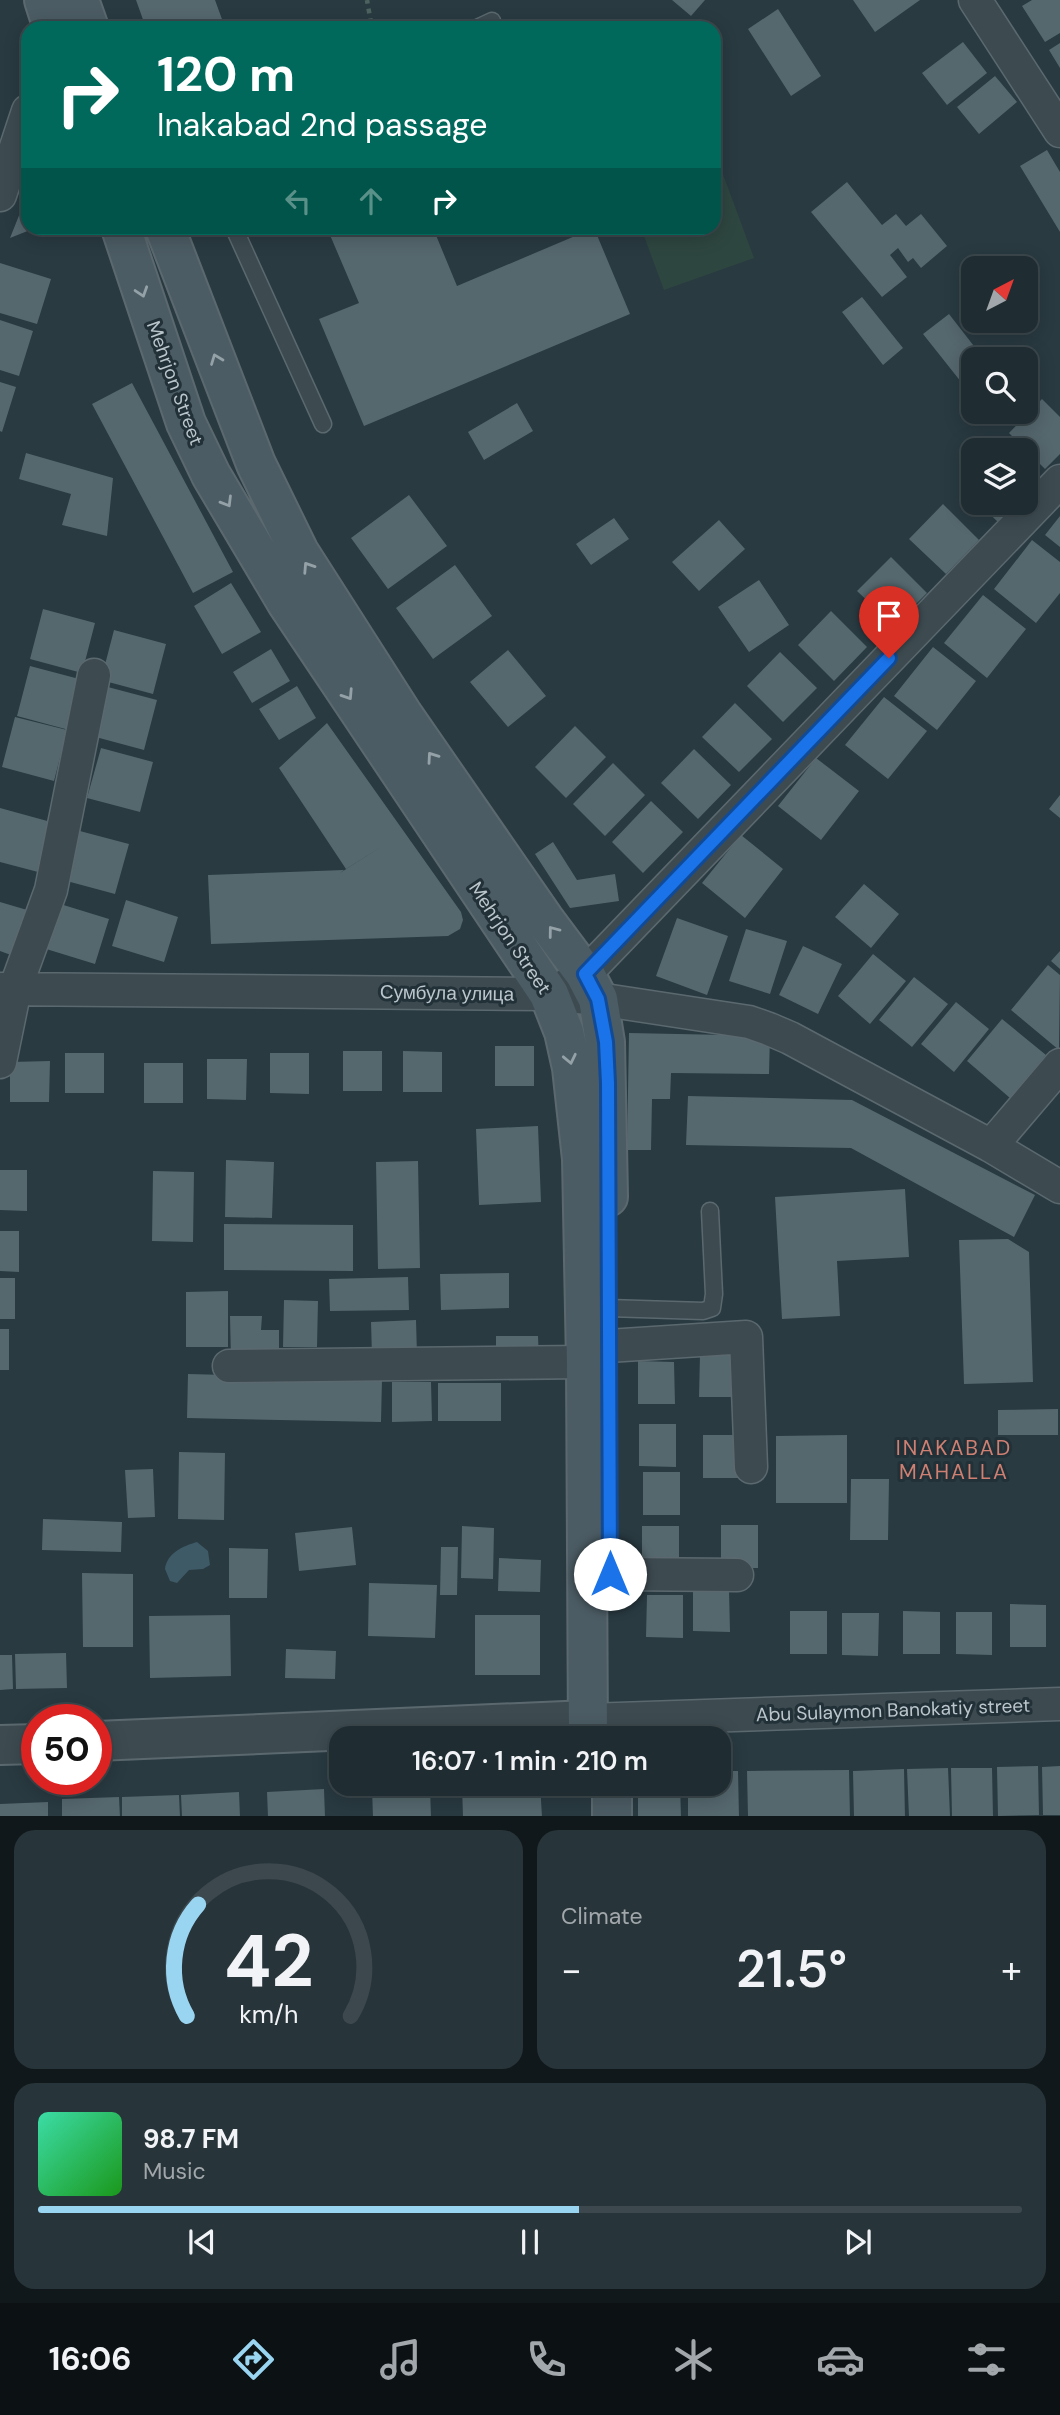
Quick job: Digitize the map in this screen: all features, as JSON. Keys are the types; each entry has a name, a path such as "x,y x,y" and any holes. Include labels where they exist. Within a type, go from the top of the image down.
{"main road":[{"path":"44,0 51,21"},
{"path":"79,0 86,21"},
{"name":"Mehrjon Street","path":"123,235 186,423 211,475 287,603 549,994 564,1032 572,1068 582,1159 610,1574 600,1726"},
{"name":"Mehrjon Street","path":"168,235 256,464 299,552 403,715 592,987 606,1042 608,1083 608,1308 597,1354 600,1726"},
{"path":"588,1796 588,1816"},
{"path":"612,1796 612,1816"}],"street":[{"path":"975,0 1060,131"},
{"path":"0,195 21,132"},
{"path":"592,987 1060,481"},
{"path":"0,1062 7,989 51,890 94,675"},
{"path":"549,994 592,987 749,1022 769,1029 990,1146 1060,1187"},
{"name":"Сумбула улица","path":"7,989 549,994"},
{"path":"990,1146 1060,1065"},
{"path":"229,1366 597,1354 746,1337 751,1466"},
{"path":"610,1574 737,1575"},
{"name":"Abu Sulaymon Banokatiy street","path":"655,1726 1060,1704"},
{"name":"Abu Sulaymon Banokatiy street","path":"112,1741 329,1735"},
{"path":"0,1745 21,1744"}],"lane":[{"path":"237,235 323,425"},
{"path":"608,1308 703,1311 712,1308 714,1294 710,1210"}],"path":[{"path":"367,0 371,21"}],"green space":[{"path":"721,169 754,258 664,290 644,235 721,235"}],"water":[{"path":"197,1542 208,1551 210,1565 203,1569 189,1570 177,1583 170,1581 165,1569 172,1554"}],"building":[{"path":"136,0 215,0 223,21 144,21"},
{"path":"672,0 705,0 691,16"},
{"path":"853,0 920,0 875,32"},
{"path":"1032,0 1060,0 1060,33 1045,42 1022,6"},
{"path":"778,9 821,76 791,96 748,29"},
{"path":"963,42 987,73 947,105 922,73"},
{"path":"1060,43 1060,68 1049,50"},
{"path":"995,76 1017,102 979,134 957,107"},
{"path":"1047,150 1060,172 1060,232 1020,166"},
{"path":"847,182 882,225 896,214 906,226 921,214 947,246 921,268 913,258 908,262 898,248 890,255 907,277 882,297 811,212"},
{"path":"21,210 21,234 10,238"},
{"path":"330,235 436,235 457,286 577,235 597,235 630,314 364,426 319,319 359,303"},
{"path":"0,263 51,279 37,324 0,313"},
{"path":"862,297 903,348 883,365 842,312"},
{"path":"949,314 961,333 975,347 961,347 961,382 923,334"},
{"path":"0,320 33,331 19,376 0,370"},
{"path":"0,382 16,387 2,432 0,431"},
{"path":"132,383 233,572 193,593 92,404"},
{"path":"1042,399 1060,417 1060,454 1045,469 1038,462 1038,438 1014,438 1009,433 1018,424 1038,424 1038,403"},
{"path":"517,403 533,431 484,460 468,432"},
{"path":"26,453 113,478 107,536 62,525 71,494 19,479"},
{"path":"409,495 447,546 388,589 351,538"},
{"path":"943,504 979,540 946,574 909,539"},
{"path":"991,515 1005,515 998,522"},
{"path":"1060,516 1060,547 1045,535"},
{"path":"614,518 629,539 591,565 576,544"},
{"path":"719,520 745,549 699,591 672,562"},
{"path":"1032,540 1060,562 1060,593 1036,623 994,589"},
{"path":"891,557 927,593 894,626 857,591"},
{"path":"455,565 492,616 433,659 396,608"},
{"path":"759,580 789,625 749,652 718,607"},
{"path":"231,583 261,632 222,654 194,606"},
{"path":"983,595 1026,629 987,678 944,643"},
{"path":"43,609 95,623 82,673 30,659"},
{"path":"831,611 867,647 834,681 798,645"},
{"path":"114,630 166,644 153,694 101,680"},
{"path":"933,647 976,681 937,730 894,696"},
{"path":"271,649 290,681 252,703 233,672"},
{"path":"508,650 546,696 508,727 470,682"},
{"path":"780,652 817,688 783,722 747,686"},
{"path":"30,666 83,680 69,730 17,716"},
{"path":"104,686 157,700 144,750 92,736"},
{"path":"297,686 316,718 279,740 259,709"},
{"path":"884,697 927,731 888,779 845,745"},
{"path":"735,703 772,739 739,772 702,737"},
{"path":"15,717 67,730 54,781 2,767"},
{"path":"327,723 461,912 463,920 460,929 448,936 211,944 208,875 344,870 340,873 387,843 346,869 279,768"},
{"path":"575,726 606,757 566,798 535,767"},
{"path":"101,748 153,762 140,812 87,798"},
{"path":"694,749 731,785 698,819 661,783"},
{"path":"816,758 859,791 821,840 778,806"},
{"path":"613,763 645,795 605,836 573,804"},
{"path":"1060,795 1060,818 1049,809"},
{"path":"651,801 683,832 643,873 612,842"},
{"path":"0,808 51,822 38,872 0,862"},
{"path":"76,830 129,844 115,894 63,880"},
{"path":"741,835 783,869 745,918 702,883"},
{"path":"553,842 577,880 615,874 619,901 570,908 535,854"},
{"path":"864,884 899,914 871,948 835,917"},
{"path":"126,900 178,917 164,962 112,946"},
{"path":"0,902 34,912 19,958 0,951"},
{"path":"57,903 109,919 95,964 43,948"},
{"path":"677,918 728,936 707,995 656,976"},
{"path":"746,929 787,941 770,994 729,981"},
{"path":"803,946 842,964 818,1014 779,995"},
{"path":"1060,951 1060,969 1051,961"},
{"path":"873,954 906,981 870,1024 838,996"},
{"path":"1048,965 1060,975 1059,1050 1011,1010"},
{"path":"914,977 948,1004 912,1047 879,1020"},
{"path":"956,1002 989,1029 954,1072 921,1044"},
{"path":"1002,1019 1046,1055 1010,1098 967,1061"},
{"path":"629,1033 770,1036 769,1074 671,1073 670,1099 652,1099 651,1150 627,1150"},
{"path":"495,1046 534,1046 534,1086 495,1086"},
{"path":"343,1051 382,1051 382,1091 343,1091"},
{"path":"403,1051 442,1052 442,1092 403,1092"},
{"path":"65,1053 104,1053 104,1093 65,1093"},
{"path":"270,1053 309,1053 309,1094 270,1093"},
{"path":"207,1059 247,1059 246,1100 207,1099"},
{"path":"50,1061 49,1102 10,1102 10,1062"},
{"path":"144,1063 183,1063 183,1103 144,1103"},
{"path":"688,1096 852,1100 1035,1195 1014,1237 851,1148 686,1145"},
{"path":"538,1126 541,1202 479,1205 476,1129"},
{"path":"226,1160 274,1162 272,1218 225,1217"},
{"path":"418,1161 420,1268 378,1269 376,1162"},
{"path":"0,1170 27,1170 27,1211 0,1210"},
{"path":"153,1171 194,1172 193,1242 152,1241"},
{"path":"905,1189 909,1257 837,1261 840,1316 782,1319 775,1197"},
{"path":"224,1224 353,1225 353,1271 224,1270"},
{"path":"0,1231 19,1231 19,1272 0,1271"},
{"path":"1008,1239 1029,1252 1033,1382 964,1384 959,1240"},
{"path":"509,1273 509,1308 441,1310 440,1274"},
{"path":"408,1277 409,1310 330,1311 329,1279"},
{"path":"0,1278 15,1278 15,1319 0,1319"},
{"path":"228,1291 228,1347 186,1347 186,1292"},
{"path":"284,1300 318,1301 317,1347 283,1347"},
{"path":"230,1316 262,1316 261,1330 279,1330 279,1361 231,1361"},
{"path":"416,1320 417,1355 372,1357 371,1322"},
{"path":"0,1329 9,1329 9,1370 0,1370"},
{"path":"496,1336 538,1336 539,1360 496,1361"},
{"path":"700,1354 736,1354 736,1397 699,1397"},
{"path":"638,1361 674,1362 675,1404 638,1404"},
{"path":"188,1374 382,1379 381,1422 187,1418"},
{"path":"392,1382 431,1382 432,1421 392,1422"},
{"path":"438,1383 501,1383 501,1421 438,1421"},
{"path":"1058,1409 1058,1435 998,1435 998,1410"},
{"path":"639,1424 676,1424 676,1467 639,1466"},
{"path":"703,1435 739,1435 739,1478 703,1478"},
{"path":"847,1435 847,1503 776,1503 776,1436"},
{"path":"179,1452 225,1453 224,1520 178,1519"},
{"path":"153,1469 155,1517 128,1518 125,1470"},
{"path":"643,1472 680,1472 680,1515 643,1515"},
{"path":"851,1479 889,1479 888,1540 850,1540"},
{"path":"43,1519 122,1522 121,1552 42,1550"},
{"path":"721,1525 758,1525 758,1568 721,1568"},
{"path":"462,1526 494,1528 493,1579 461,1578"},
{"path":"642,1526 679,1526 679,1569 642,1568"},
{"path":"352,1527 356,1565 299,1571 295,1533"},
{"path":"441,1547 458,1547 457,1595 440,1595"},
{"path":"229,1548 268,1549 267,1598 229,1598"},
{"path":"499,1558 541,1560 540,1592 498,1591"},
{"path":"82,1573 133,1574 133,1647 83,1647"},
{"path":"369,1583 437,1585 435,1638 368,1636"},
{"path":"693,1589 729,1589 730,1632 693,1631"},
{"path":"647,1595 683,1595 683,1638 646,1637"},
{"path":"1010,1604 1046,1605 1046,1647 1010,1647"},
{"path":"790,1611 827,1611 827,1654 790,1654"},
{"path":"903,1611 940,1612 940,1654 903,1654"},
{"path":"956,1612 992,1612 992,1655 956,1654"},
{"path":"842,1613 879,1613 878,1656 842,1655"},
{"path":"230,1615 231,1676 150,1678 149,1616"},
{"path":"475,1615 540,1615 540,1675 475,1675"},
{"path":"286,1649 336,1651 335,1679 285,1678"},
{"path":"66,1653 67,1688 16,1689 15,1654"},
{"path":"0,1655 12,1655 13,1689 0,1690"},
{"path":"1038,1766 1039,1815 998,1816 997,1767"},
{"path":"1060,1766 1060,1815 1043,1815 1042,1767"},
{"path":"948,1768 950,1816 909,1816 907,1769"},
{"path":"951,1768 992,1768 993,1816 952,1816"},
{"path":"904,1769 905,1816 854,1816 853,1771"},
{"path":"849,1770 850,1816 748,1816 747,1771"},
{"path":"731,1771 738,1771 739,1816 688,1816 688,1796 731,1796"},
{"path":"324,1789 325,1816 268,1816 267,1792"},
{"path":"239,1792 240,1816 182,1816 181,1795"},
{"path":"179,1795 180,1816 122,1816 122,1797"},
{"path":"372,1796 430,1796 431,1816 373,1816"},
{"path":"462,1796 541,1796 542,1816 463,1816"},
{"path":"638,1796 680,1796 681,1816 638,1816"},
{"path":"119,1797 120,1816 62,1816 62,1799"},
{"path":"48,1802 48,1816 0,1816 0,1804"}],"district":[{"name":"INAKABAD MAHALLA","path":"954,1460"}],"route":[{"path":"610,1574 608,1083 606,1042 598,999 585,974 889,658"}]}
